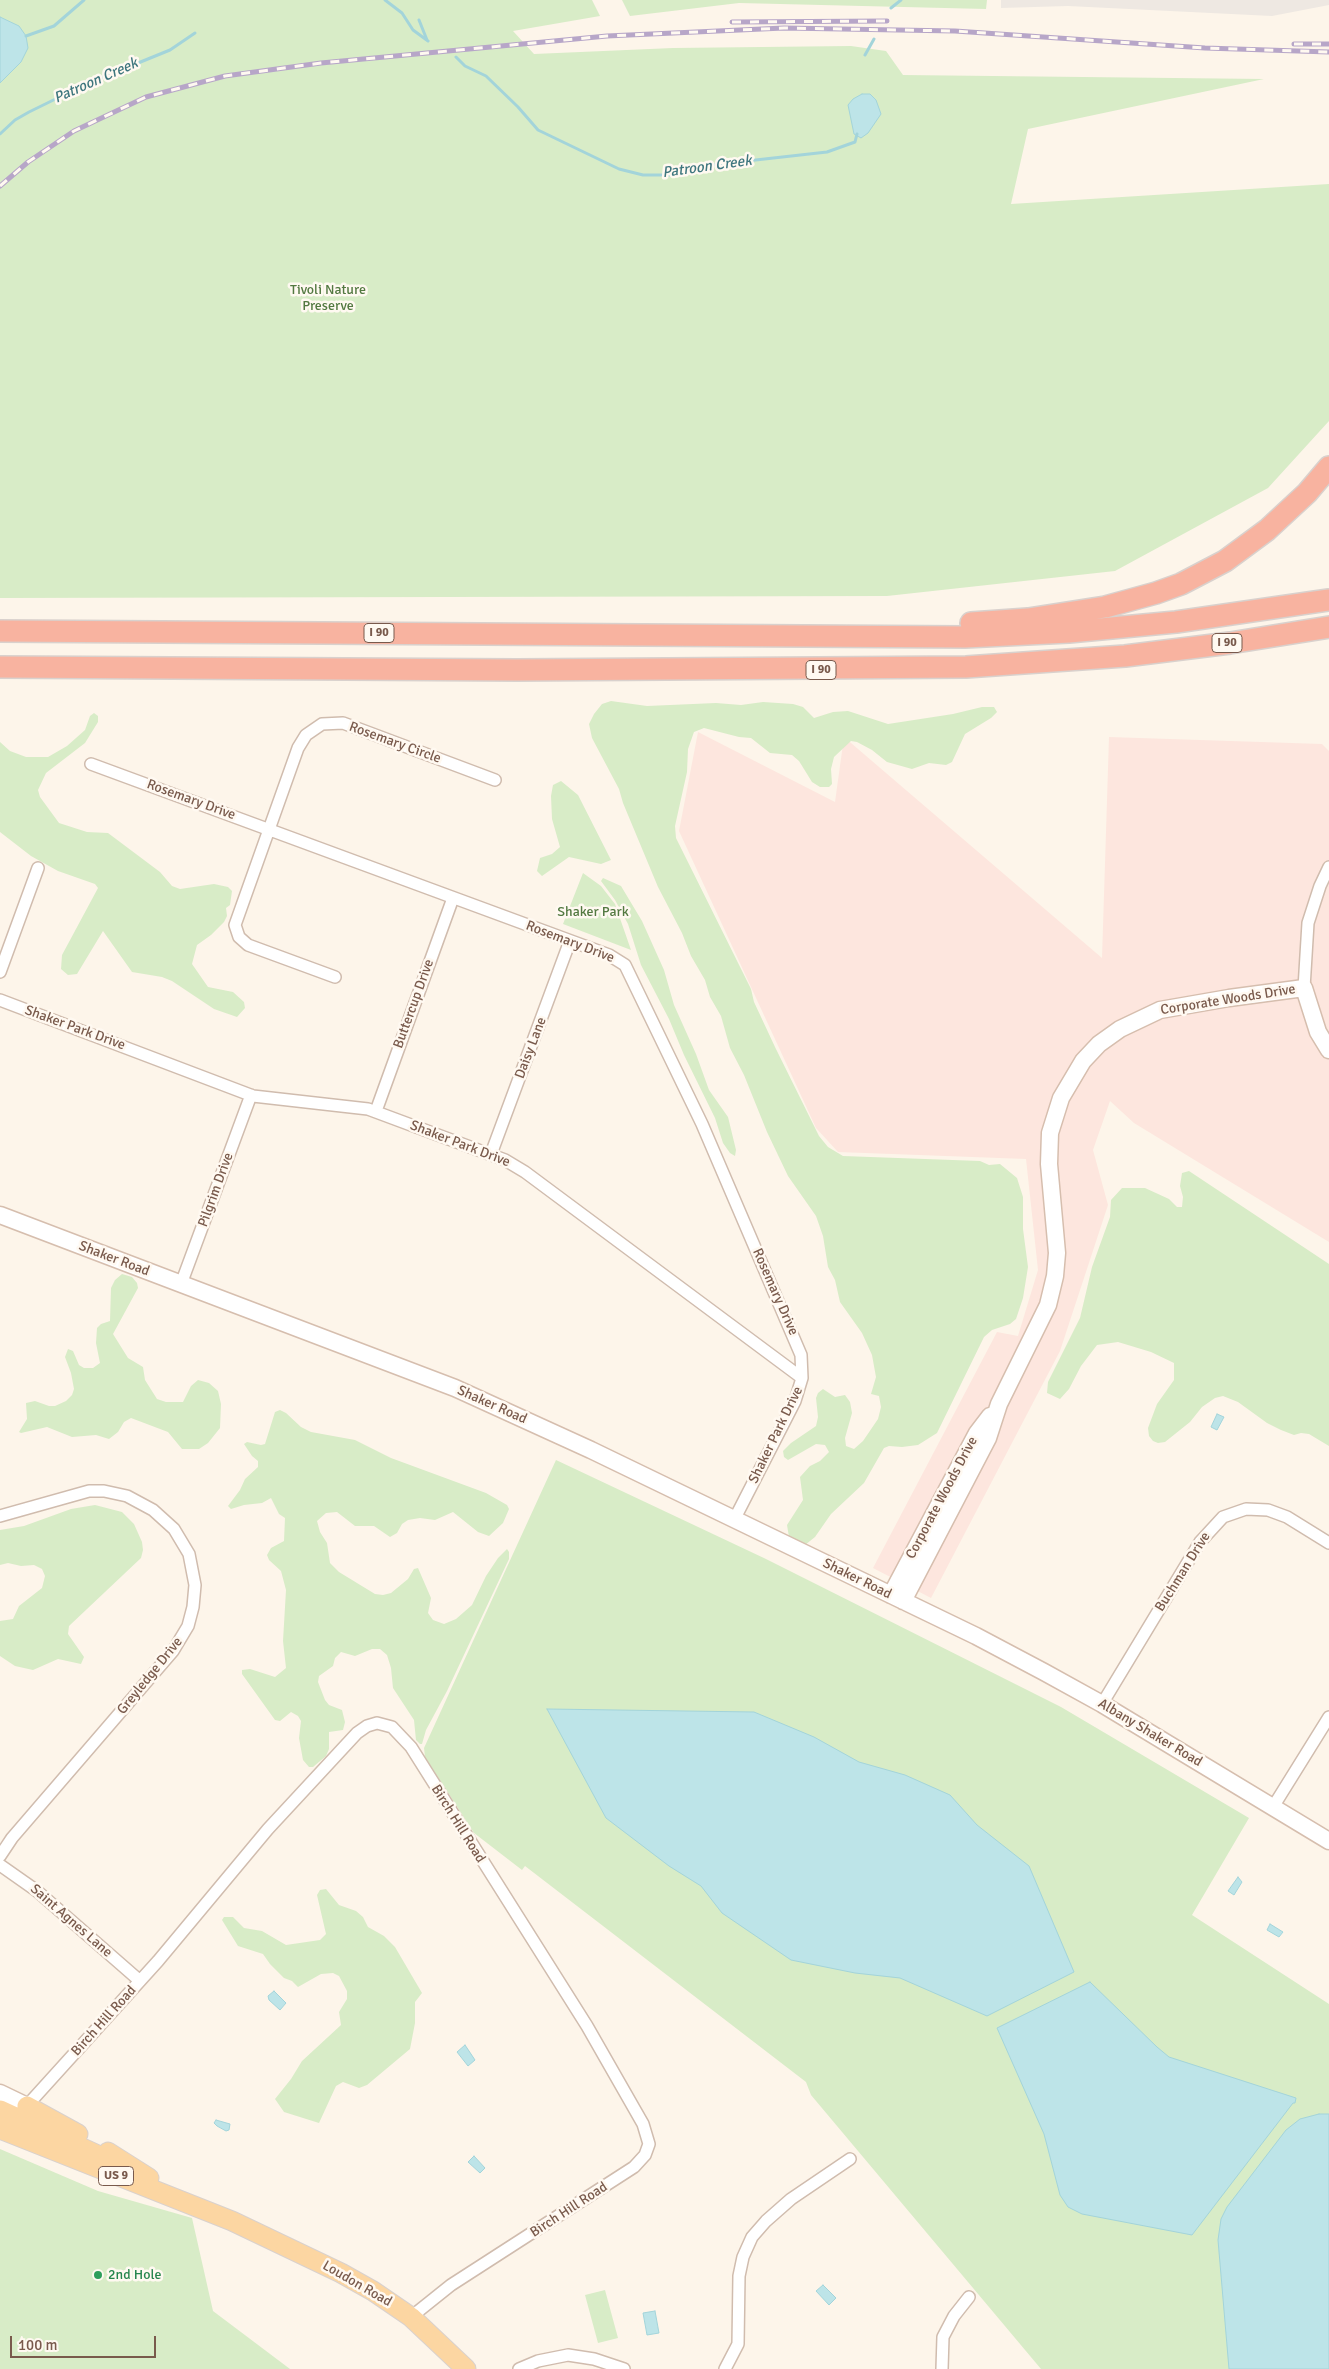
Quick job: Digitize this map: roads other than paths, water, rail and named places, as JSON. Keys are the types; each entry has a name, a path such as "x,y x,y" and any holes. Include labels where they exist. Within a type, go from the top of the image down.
{"highway":[{"path":"758,636 1028,619 1079,612 1139,598 1203,573 1248,545 1287,512 1329,467"},
{"name":"I 90","path":"0,631 913,638 1043,634 1176,622 1329,600"},
{"name":"I 90","path":"0,667 507,670 966,668 1125,656 1230,643 1329,627"}],"main road":[{"path":"1304,988 1318,1032 1329,1050"},
{"name":"Corporate Woods Drive","path":"897,1599 977,1433 999,1404 1037,1332 1052,1289 1057,1243 1049,1164 1050,1133 1061,1098 1077,1069 1104,1040 1129,1023 1148,1014 1181,1005 1304,988"},
{"name":"Shaker Road","path":"0,1216 471,1395 590,1450 967,1632"},
{"name":"Albany Shaker Road","path":"967,1632 1102,1704 1329,1841"},
{"path":"0,2093 11,2114"},
{"name":"US 9","path":"11,2114 201,2203 232,2221"},
{"name":"US 9","path":"0,2129 232,2221"},
{"name":"Loudon Road","path":"232,2221 358,2282 411,2317 466,2369"}],"street":[{"name":"Rosemary Circle","path":"335,977 251,947 243,942 235,926 300,743 313,728 328,723 348,725 495,780"},
{"name":"Rosemary Drive","path":"91,764 270,828 453,898 613,956 630,972 702,1124 796,1340 802,1360 802,1378"},
{"path":"1304,988 1308,922 1320,886 1329,867"},
{"path":"0,972 38,868"},
{"name":"Buttercup Drive","path":"376,1111 453,898"},
{"name":"Daisy Lane","path":"491,1154 570,941"},
{"name":"Shaker Park Drive","path":"0,1000 251,1095 353,1106 376,1111 491,1154 521,1169 802,1378 795,1401 734,1520"},
{"name":"Pilgrim Drive","path":"181,1284 251,1095"},
{"name":"Greyledge Drive","path":"0,1516 89,1491 104,1491 126,1496 153,1510 174,1529 189,1554 195,1585 191,1617 177,1646 12,1838 0,1856"},
{"name":"Buchman Drive","path":"1102,1704 1200,1542 1213,1525 1223,1518 1246,1509 1268,1510 1297,1522 1329,1543"},
{"path":"1273,1807 1329,1717"},
{"name":"Birch Hill Road","path":"11,2114 140,1982 268,1829 357,1733 367,1726 377,1723 389,1725 400,1733 411,1747 586,2026 643,2124 649,2144 645,2155 634,2167 452,2285 411,2317"},
{"name":"Saint Agnes Lane","path":"0,1864 44,1898 140,1982"},
{"path":"725,2369 738,2344 739,2276 743,2257 752,2238 766,2221 791,2199 850,2159"},
{"path":"942,2369 943,2337 954,2316 969,2297"},
{"path":"520,2369 538,2361 568,2355 587,2357 624,2369"}],"water":[{"path":"0,17 19,26 26,36 28,48 21,62 0,83"},
{"path":"862,94 870,94 876,100 881,114 868,133 861,138 854,134 848,105 853,99"},
{"path":"1217,1414 1224,1417 1217,1430 1211,1427"},
{"path":"547,1709 754,1712 814,1737 859,1762 905,1775 950,1795 977,1825 1029,1866 1074,1972 987,2016 900,1978 855,1973 791,1960 722,1913 701,1886 669,1866 606,1818"},
{"path":"1238,1877 1242,1882 1234,1895 1228,1891"},
{"path":"1270,1924 1283,1932 1279,1937 1267,1930"},
{"path":"1090,1982 1169,2057 1296,2098 1295,2103 1293,2103 1192,2235 1082,2214 1068,2207 1060,2195 1044,2134 997,2028"},
{"path":"274,1991 286,2003 280,2010 269,2000 268,1996"},
{"path":"465,2045 475,2060 468,2066 457,2052"},
{"path":"1319,2114 1329,2114 1329,2369 1229,2369 1218,2240 1221,2219 1227,2207 1286,2130 1300,2119"},
{"path":"216,2120 230,2124 229,2130 226,2131 217,2126 214,2123"},
{"path":"474,2156 485,2168 480,2173 468,2162"},
{"path":"823,2285 836,2298 829,2305 816,2291"},
{"path":"655,2311 659,2333 647,2335 643,2313"}],"waterway":[{"path":"26,36 54,26 84,0"},
{"name":"Patroon Creek","path":"385,0 402,13 413,30 428,41"},
{"name":"Patroon Creek","path":"891,8 901,0"},
{"name":"Patroon Creek","path":"419,20 427,40"},
{"name":"Patroon Creek","path":"0,134 15,120 29,112 84,85 170,50 195,33"},
{"name":"Patroon Creek","path":"865,55 874,39"},
{"name":"Patroon Creek","path":"456,57 465,66 486,76 518,107 538,130 619,169 643,175 670,175 711,165 827,152 855,142 857,134"}],"railway":[{"path":"732,22 887,21"},
{"path":"0,186 28,162 74,131 146,97 225,76 321,63 607,36 784,28 955,31 1205,48 1329,52"},
{"path":"1294,44 1329,44"}],"place":[{"name":"2nd Hole","path":"98,2275"}],"park label":[{"name":"Tivoli Nature Preserve","path":"328,298"},
{"name":"Shaker Park","path":"593,912"}]}
